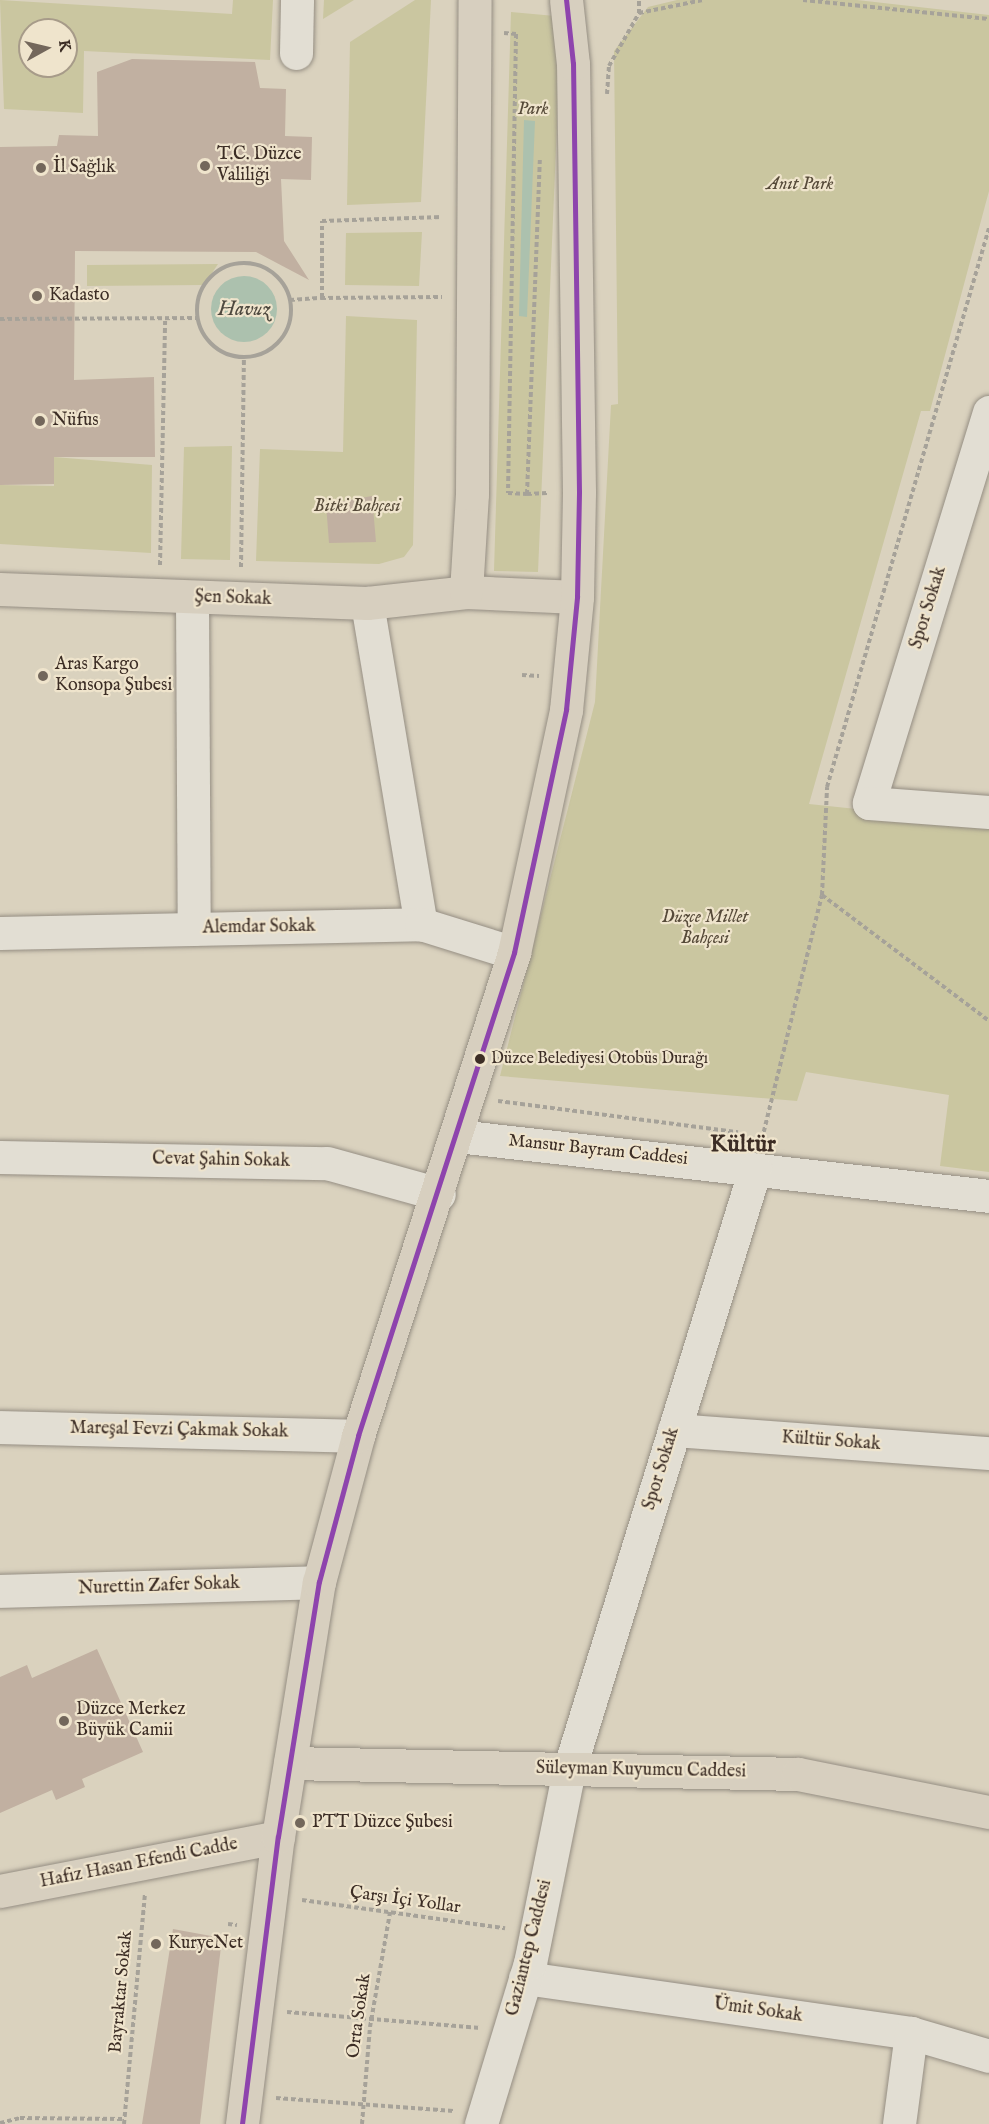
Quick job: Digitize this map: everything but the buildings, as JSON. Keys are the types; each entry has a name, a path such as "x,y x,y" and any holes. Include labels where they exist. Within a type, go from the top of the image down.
{"main road":[{"path":"466,592 473,297 475,0"},
{"path":"244,2110 278,1837 319,1582 357,1436 458,1136 514,953 566,710 577,597 573,64 566,0"},
{"name":"Şen Sokak","path":"0,589 241,600 367,603 466,592 577,597"},
{"name":"Süleyman Kuyumcu Caddesi","path":"290,1763 798,1774 989,1812"},
{"name":"Hafız Hasan Efendi Cadde","path":"0,1891 278,1837"}],"street":[{"path":"296,53 297,0"},
{"name":"Spor Sokak","path":"987,424 869,803 989,812"},
{"path":"192,598 194,929"},
{"path":"367,603 421,924"},
{"name":"Alemdar Sokak","path":"0,933 421,924 514,953"},
{"name":"Mansur Bayram Caddesi","path":"458,1136 989,1196"},
{"name":"Cevat Şahin Sokak","path":"0,1157 327,1163 439,1194"},
{"name":"Spor Sokak","path":"569,1770 755,1168"},
{"name":"Mareşal Fevzi Çakmak Sokak","path":"0,1427 357,1436"},
{"name":"Kültür Sokak","path":"674,1430 989,1453"},
{"name":"Nurettin Zafer Sokak","path":"0,1591 319,1582"},
{"name":"Gaziantep Caddesi","path":"483,2118 525,1978 569,1770"},
{"name":"Ümit Sokak","path":"525,1978 911,2033 989,2056"},
{"path":"899,2124 911,2033"}],"path":[{"path":"639,0 639,13"},
{"path":"803,0 989,19"},
{"path":"516,34 508,493 527,494 541,153"},
{"path":"322,298 322,221 474,216"},
{"path":"755,1168 822,895 827,787 989,228"},
{"path":"233,262 248,262 275,274 290,300 290,317 280,339 261,354 244,358 213,348 202,335 198,318 210,281 233,262"},
{"path":"310,298 473,297"},
{"path":"290,300 322,298"},
{"path":"0,319 198,318"},
{"path":"160,595 165,319"},
{"path":"241,600 244,358"},
{"path":"822,895 989,1021"},
{"path":"494,1100 738,1132"},
{"name":"Bayraktar Sokak","path":"124,2121 147,1863"},
{"name":"Çarşı İçi Yollar","path":"271,1895 536,1933"},
{"name":"Orta Sokak","path":"362,2124 372,2019 390,1912"},
{"path":"256,2009 510,2030"},
{"path":"244,2110 363,2107 483,2118"},
{"path":"0,2123 20,2118 124,2121"}],"green space":[{"path":"0,0 232,14 233,0 273,0 270,60 84,51 83,113 4,109"},
{"path":"324,0 354,0 323,19"},
{"path":"415,0 431,0 421,202 347,205 350,42"},
{"name":"Düzce Millet Bahçesi","path":"677,0 857,0 989,15 989,191 930,411 921,411 809,804 989,823 989,1172 940,1166 949,1095 806,1072 797,1101 500,1076 595,702 611,405 618,404 614,51 648,7"},
{"name":"Park","path":"511,12 555,16 558,101 538,572 494,571"},
{"path":"422,232 419,286 345,285 346,233"},
{"path":"218,264 204,285 87,286 87,265"},
{"name":"Bitki Bahçesi","path":"346,316 417,320 413,545 404,557 379,564 256,561 260,449 343,452"},
{"path":"232,446 230,560 181,559 184,447"},
{"path":"54,457 152,465 151,553 0,544 0,485 54,486"}],"water":[{"path":"524,120 535,121 527,317 519,316"},
{"name":"Havuz","path":"244,276 256,279 267,286 274,297 277,309 274,321 267,332 256,339 244,342 232,339 221,332 214,321 211,309 214,297 221,286 232,279"}],"transit line":[{"path":"242,2124 278,1837 319,1582 358,1436 514,953 566,710 577,597 579,492 573,64 566,0"}],"place":[{"name":"T.C. Düzce Valiliği","path":"205,166"},
{"name":"İl Sağlık","path":"41,168"},
{"name":"Kadasto","path":"37,296"},
{"name":"Nüfus","path":"40,421"},
{"name":"Aras Kargo Konsopa Şubesi","path":"43,676"},
{"name":"Düzce Belediyesi Otobüs Durağı","path":"480,1059"},
{"name":"Düzce Merkez Büyük Camii","path":"64,1721"},
{"name":"PTT Düzce Şubesi","path":"300,1823"},
{"name":"KuryeNet","path":"156,1944"}],"district":[{"name":"Kültür","path":"743,1145"}],"park label":[{"name":"Anıt Park","path":"800,185"}]}
